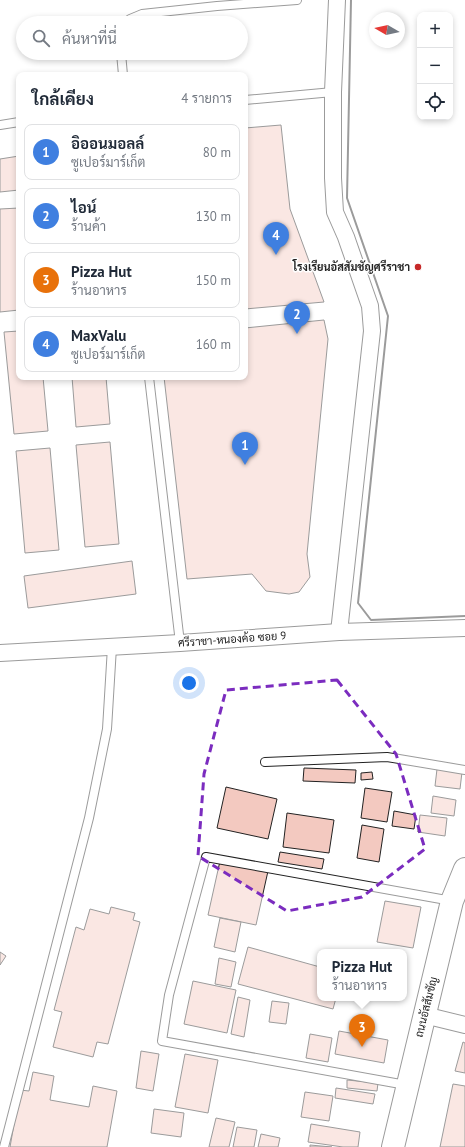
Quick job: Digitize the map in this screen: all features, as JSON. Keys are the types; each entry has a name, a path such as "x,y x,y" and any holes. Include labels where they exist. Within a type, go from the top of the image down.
{"main road":[{"name":"ถนนอัสสัมชัญ","path":"393,1147 452,901 465,869"}],"street":[{"path":"337,0 333,92 333,178 335,212 346,237 370,306 372,331 339,632"},
{"name":"ศรีราชา-หนองค้อ ซอย 9","path":"0,651 112,647 339,632 465,628"},
{"path":"424,1015 465,1024"}],"lane":[{"path":"137,16 142,14 217,3 297,0"},
{"path":"122,60 123,72"},
{"path":"248,100 333,92"},
{"path":"0,124 16,122"},
{"path":"149,380 180,643"},
{"path":"4,1147 89,818 107,729 112,647"},
{"path":"265,762 387,757 465,770"},
{"path":"407,1086 162,1041 169,995 206,857 452,901"}],"highlighted area":[{"path":"337,680 396,754 425,849 362,897 287,911 198,856 204,774 226,690"}],"building":[{"path":"281,125 290,209 324,302 248,309 248,128"},
{"path":"16,156 16,190 0,192 0,159"},
{"path":"16,208 16,310 0,312 0,209"},
{"path":"324,320 328,339 307,554 310,577 299,592 289,594 266,591 252,574 187,579 164,380 248,380 248,328"},
{"path":"16,331 16,380 43,380 48,431 14,434 4,332"},
{"path":"72,380 106,380 110,424 76,427"},
{"path":"110,442 119,544 85,547 76,445"},
{"path":"50,448 59,550 25,553 16,451"},
{"path":"132,561 136,594 28,608 24,576"},
{"path":"304,768 356,770 355,783 303,781"},
{"path":"437,769 462,772 460,789 435,786"},
{"path":"372,772 373,779 361,780 361,773"},
{"path":"226,787 277,799 268,839 217,828"},
{"path":"365,788 392,792 387,822 361,818"},
{"path":"433,796 456,800 454,816 431,813"},
{"path":"394,811 416,815 414,829 392,826"},
{"path":"287,813 334,820 329,853 283,847"},
{"path":"420,815 447,818 445,836 418,832"},
{"path":"362,825 384,829 379,862 357,858"},
{"path":"280,852 324,859 322,869 278,862"},
{"path":"220,861 268,871 256,925 208,915"},
{"path":"385,901 421,907 413,948 377,942"},
{"path":"111,907 135,913 133,920 140,922 108,1044 97,1042 93,1057 53,1047 62,1012 54,1010 76,927 84,930 90,909 109,914"},
{"path":"220,918 241,922 235,952 214,947"},
{"path":"248,947 317,966 317,1001 335,1001 333,1009 238,984"},
{"path":"0,952 6,956 0,965"},
{"path":"219,958 236,962 231,987 215,984"},
{"path":"193,981 236,990 227,1033 184,1024"},
{"path":"238,997 250,1000 244,1037 231,1034"},
{"path":"272,1001 289,1003 286,1024 269,1022"},
{"path":"339,1031 388,1040 384,1063 335,1054"},
{"path":"310,1034 332,1038 328,1062 306,1058"},
{"path":"463,1042 465,1043 465,1073 455,1071"},
{"path":"141,1051 159,1054 153,1091 136,1088"},
{"path":"185,1054 218,1060 208,1113 175,1107"},
{"path":"33,1072 54,1076 50,1100 89,1107 93,1086 117,1091 107,1147 10,1147 20,1090 29,1091"},
{"path":"347,1080 378,1083 377,1091 347,1088"},
{"path":"453,1084 465,1086 465,1147 440,1147"},
{"path":"336,1088 375,1094 373,1104 335,1098"},
{"path":"305,1092 333,1096 329,1121 301,1117"},
{"path":"154,1109 184,1113 181,1137 151,1133"},
{"path":"216,1118 235,1122 229,1147 209,1147"},
{"path":"311,1124 360,1132 358,1147 343,1147 308,1142"},
{"path":"237,1127 257,1130 254,1147 233,1147"},
{"path":"261,1134 280,1138 278,1147 258,1147"},
{"path":"310,1145 332,1147 310,1147"}],"wall":[{"path":"351,0 347,198 388,316 358,603 371,620 465,616"}],"place":[{"name":"MaxValu","path":"276,255"},
{"name":"โรงเรียนอัสสัมชัญศรีราชา","path":"418,267"},
{"name":"ไอน์","path":"297,334"},
{"name":"อิออนมอลล์","path":"245,465"},
{"name":"Pizza Hut","path":"362,1047"}]}
